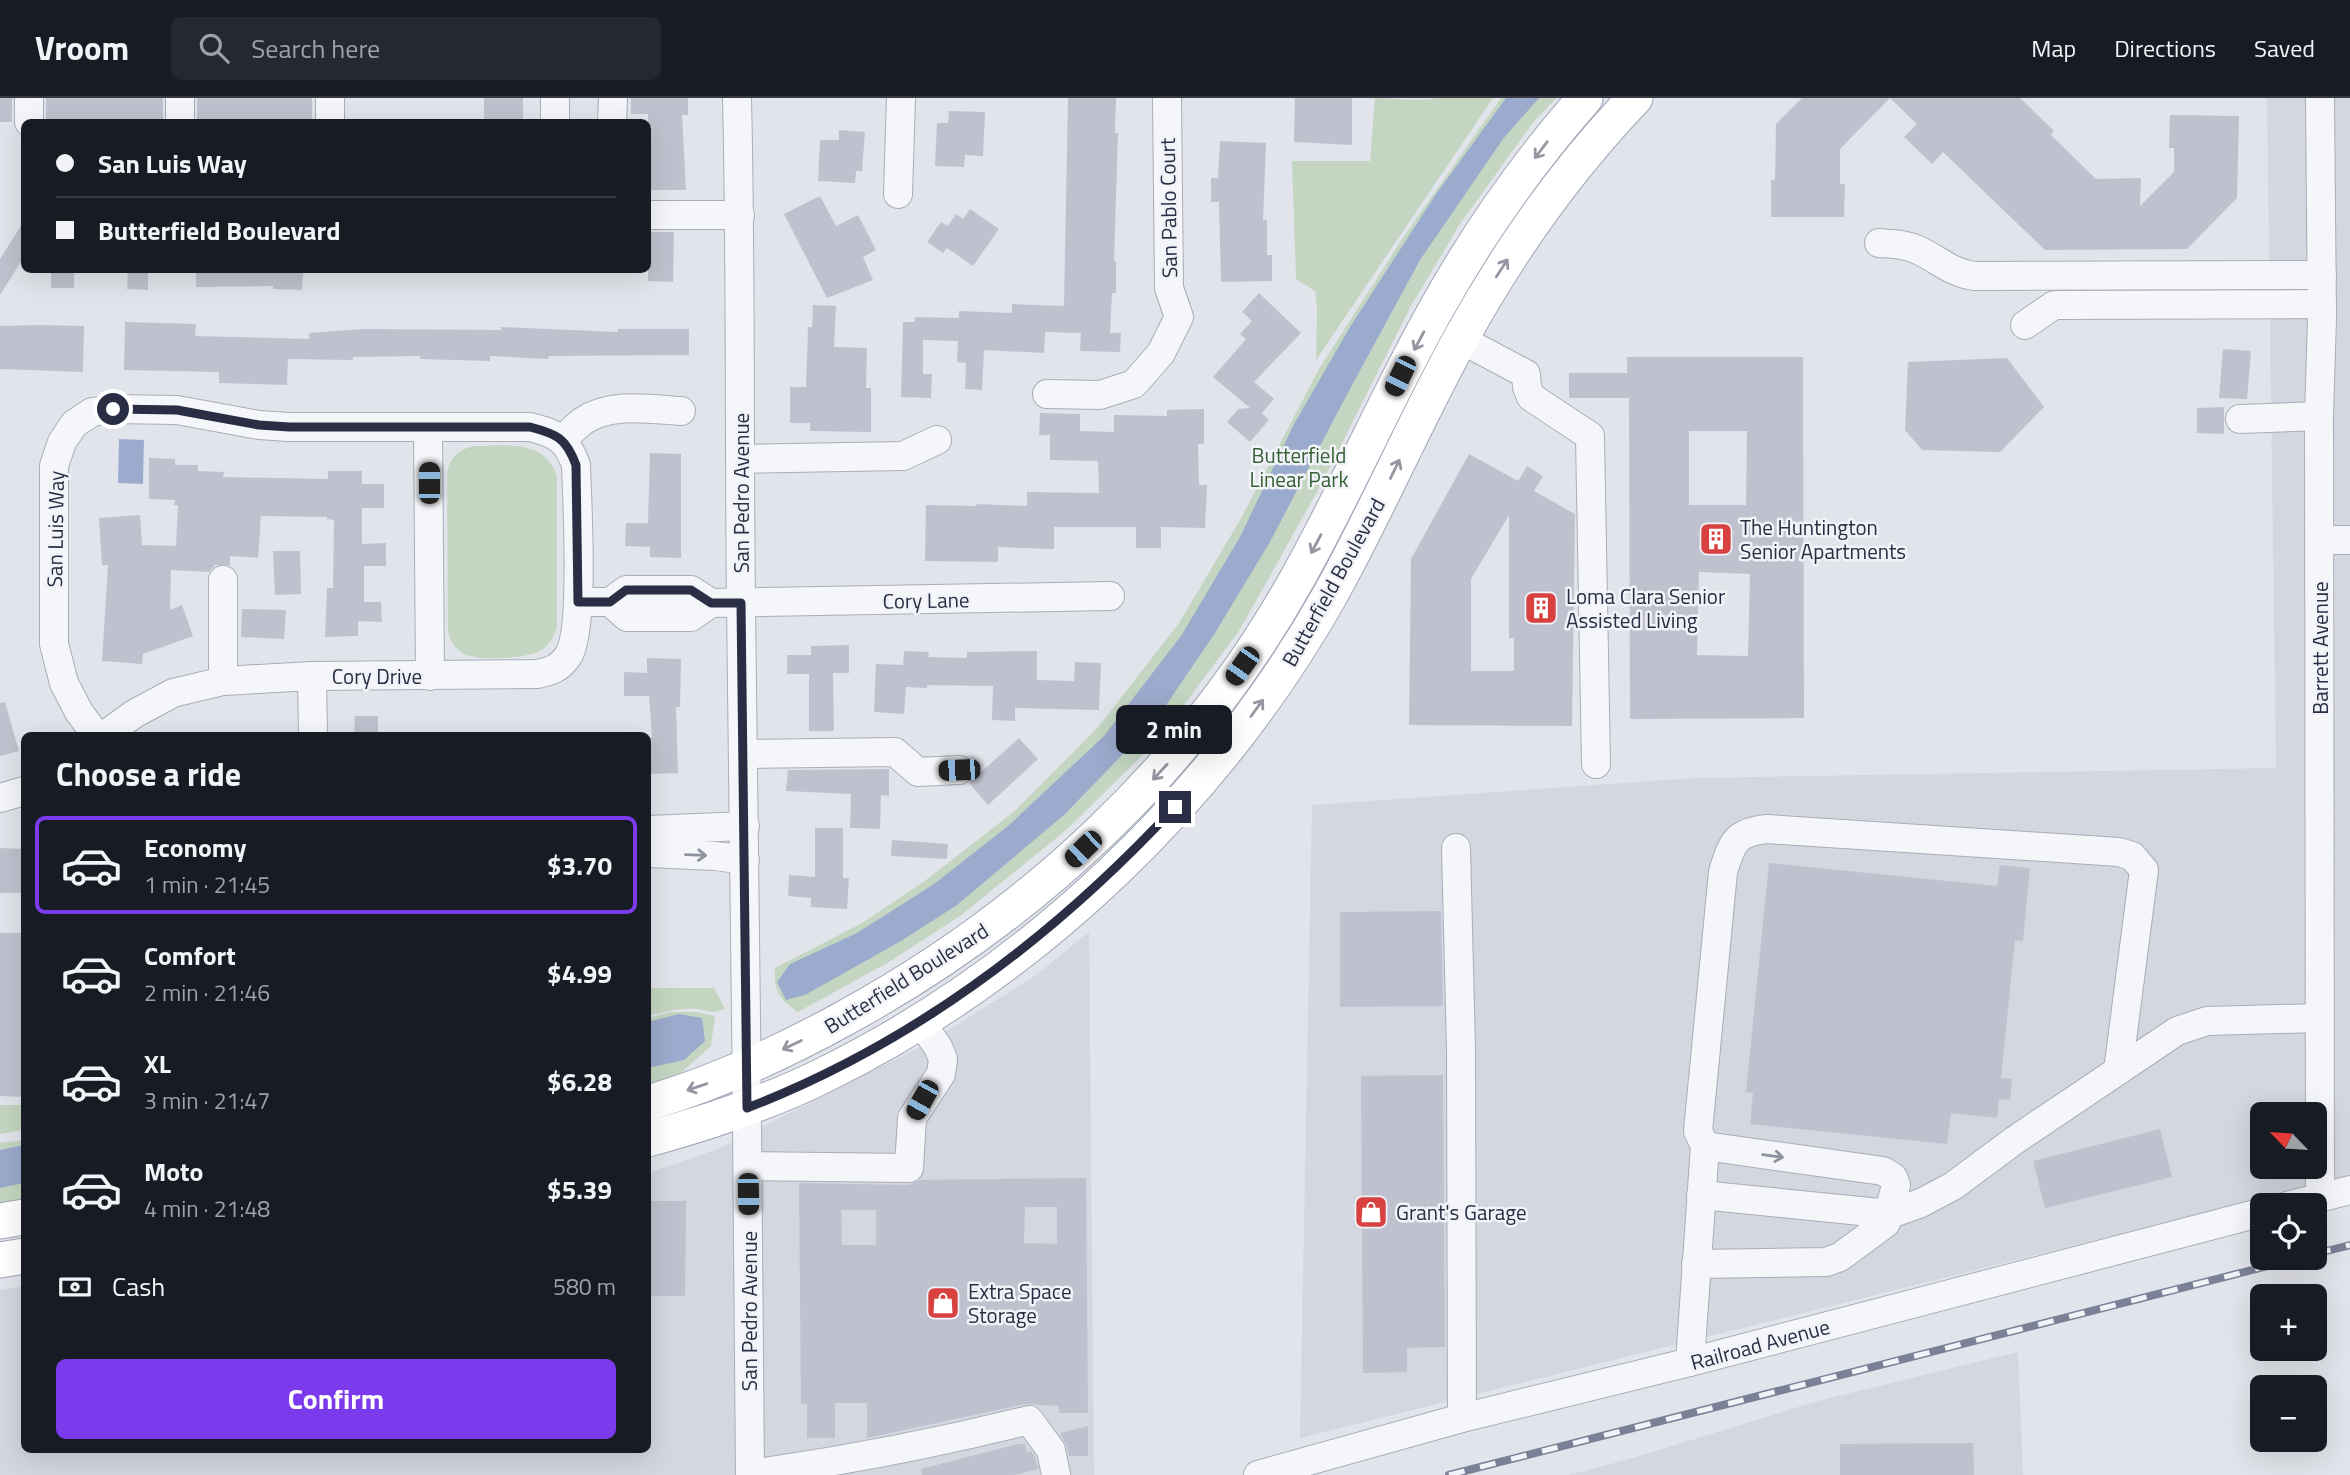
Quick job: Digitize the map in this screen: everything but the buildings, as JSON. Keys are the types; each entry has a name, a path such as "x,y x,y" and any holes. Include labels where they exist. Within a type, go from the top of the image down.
{"main road":[{"name":"Butterfield Boulevard","path":"651,1102 746,1067 875,1002 937,964 976,937 1067,865 1166,766 1221,696 1296,582 1422,335 1468,253 1549,140 1585,98"},
{"name":"Butterfield Boulevard","path":"651,1138 747,1108 823,1075 920,1021 978,983 1082,900 1138,848 1195,787 1244,726 1288,664 1328,598 1460,339 1499,272 1537,215 1576,165 1635,98"},
{"path":"0,1221 21,1218"},
{"path":"0,1260 21,1256"}],"street":[{"path":"29,98 29,119"},
{"path":"180,98 180,119"},
{"path":"330,98 330,119"},
{"path":"555,98 555,119"},
{"path":"612,119 613,98"},
{"name":"San Pedro Avenue","path":"737,98 750,1474"},
{"path":"898,194 901,98"},
{"name":"San Pablo Court","path":"1047,394 1100,395 1134,384 1161,353 1179,317 1169,288 1167,98"},
{"name":"Barrett Avenue","path":"2320,98 2320,1193"},
{"path":"651,215 740,215"},
{"path":"1879,243 1902,244 1920,251 1959,274 1974,276 2322,275"},
{"path":"2025,325 2054,305 2322,304"},
{"path":"1460,339 1526,374 1531,397 1590,436 1596,764"},
{"path":"681,411 622,408 606,411 584,420 562,440 569,446 576,465 578,602 610,602 627,617 691,617 711,603 741,603"},
{"name":"San Luis Way","path":"94,732 79,712 64,683 54,644 54,466 62,442 74,424 92,412 113,409 177,410 259,425 289,427 530,427 548,432 562,440"},
{"path":"2240,419 2319,416"},
{"path":"428,427 430,676"},
{"path":"741,459 903,456 937,440"},
{"path":"2320,540 2350,540"},
{"path":"223,580 223,681"},
{"name":"Cory Lane","path":"741,603 1111,596"},
{"name":"Cory Drive","path":"110,732 134,714 173,693 223,681 312,676 537,674 557,669 569,655 575,641 578,602"},
{"path":"312,676 313,732"},
{"path":"745,754 895,752 918,772 959,770"},
{"path":"0,798 21,792"},
{"path":"651,830 745,826"},
{"path":"1690,1362 1705,1146 1698,1131 1723,872 1731,848 1738,837 1750,831 1767,829 2119,852 2132,856 2144,870 2118,1071"},
{"path":"1456,848 1461,1049 1462,1418"},
{"path":"651,853 745,860"},
{"path":"1701,1195 1890,1214 1921,1203 1953,1186 2015,1140 2177,1031 2207,1021 2319,1018"},
{"path":"748,1166 909,1168 912,1118 941,1074 943,1059 920,1021"},
{"path":"1696,1264 1826,1262 1840,1257 1879,1230 1890,1214 1896,1185 1893,1177 1882,1171 1705,1146"},
{"path":"2327,1195 2350,1190"},
{"name":"Railroad Avenue","path":"1258,1475 1462,1418 1690,1362 2250,1215"},
{"path":"750,1474 854,1458 1029,1420 1051,1450 1056,1475"}],"shaded area":[{"path":"2267,98 2350,98 2350,1177 2286,1193 2250,1193 2250,1202 1300,1438 1312,805 1696,778 2276,768"},
{"path":"1089,932 1094,1475 0,1475 0,1290 21,1286 21,1453 651,1453 651,1172 718,1149 926,1044 1035,976"},
{"path":"2018,1352 2023,1475 1569,1475 1818,1401"}],"green space":[{"path":"1375,98 1493,98 1316,360 1315,291 1296,279 1292,161 1370,161"},
{"name":"Butterfield Linear Park","path":"1501,98 1556,98 1531,125 1460,224 1411,306 1322,483 1239,631 1157,741 1065,831 960,916 889,962 798,1012 792,1008 779,994 775,983 775,968 862,923 926,880 1016,810 1099,726 1179,623 1240,520 1319,369 1404,236"},
{"path":"474,446 511,446 534,450 552,465 557,477 557,627 549,643 535,653 503,658 471,656 456,647 448,632 447,474 455,455"},
{"path":"651,988 714,988 725,1009 714,1012 685,1009 651,1015"},
{"path":"670,1012 698,1012 715,1016 711,1046 673,1080 651,1086 651,1017"},
{"path":"0,1105 21,1105 21,1130 0,1134"},
{"path":"21,1140 21,1200 0,1204 0,1143"}],"water":[{"path":"1506,98 1539,98 1503,139 1420,260 1270,542 1215,633 1156,720 1064,815 957,905 901,941 805,995 786,1000 777,982 790,964 857,933 934,884 1008,826 1104,736 1181,636 1240,537 1293,426 1350,327 1436,194"},
{"path":"119,439 144,440 143,484 118,483"},
{"path":"679,1014 702,1018 705,1041 684,1060 651,1067 651,1021"},
{"path":"21,1146 21,1184 0,1188 0,1150"}],"railway":[{"path":"2327,1251 2350,1245"},
{"path":"1449,1475 2252,1270"}],"place":[{"name":"The Huntington Senior Apartments","path":"1716,539"},
{"name":"Loma Clara Senior Assisted Living","path":"1541,608"},
{"name":"Grant's Garage","path":"1371,1212"},
{"name":"Extra Space Storage","path":"943,1303"}],"route":[{"path":"113,409 177,410 259,425 289,427 530,427 548,432 569,446 576,465 578,602 610,602 626,590 691,590 711,603 741,603 745,754 747,1108 823,1075 867,1052 968,990 1082,900 1138,848 1175,807"}]}
